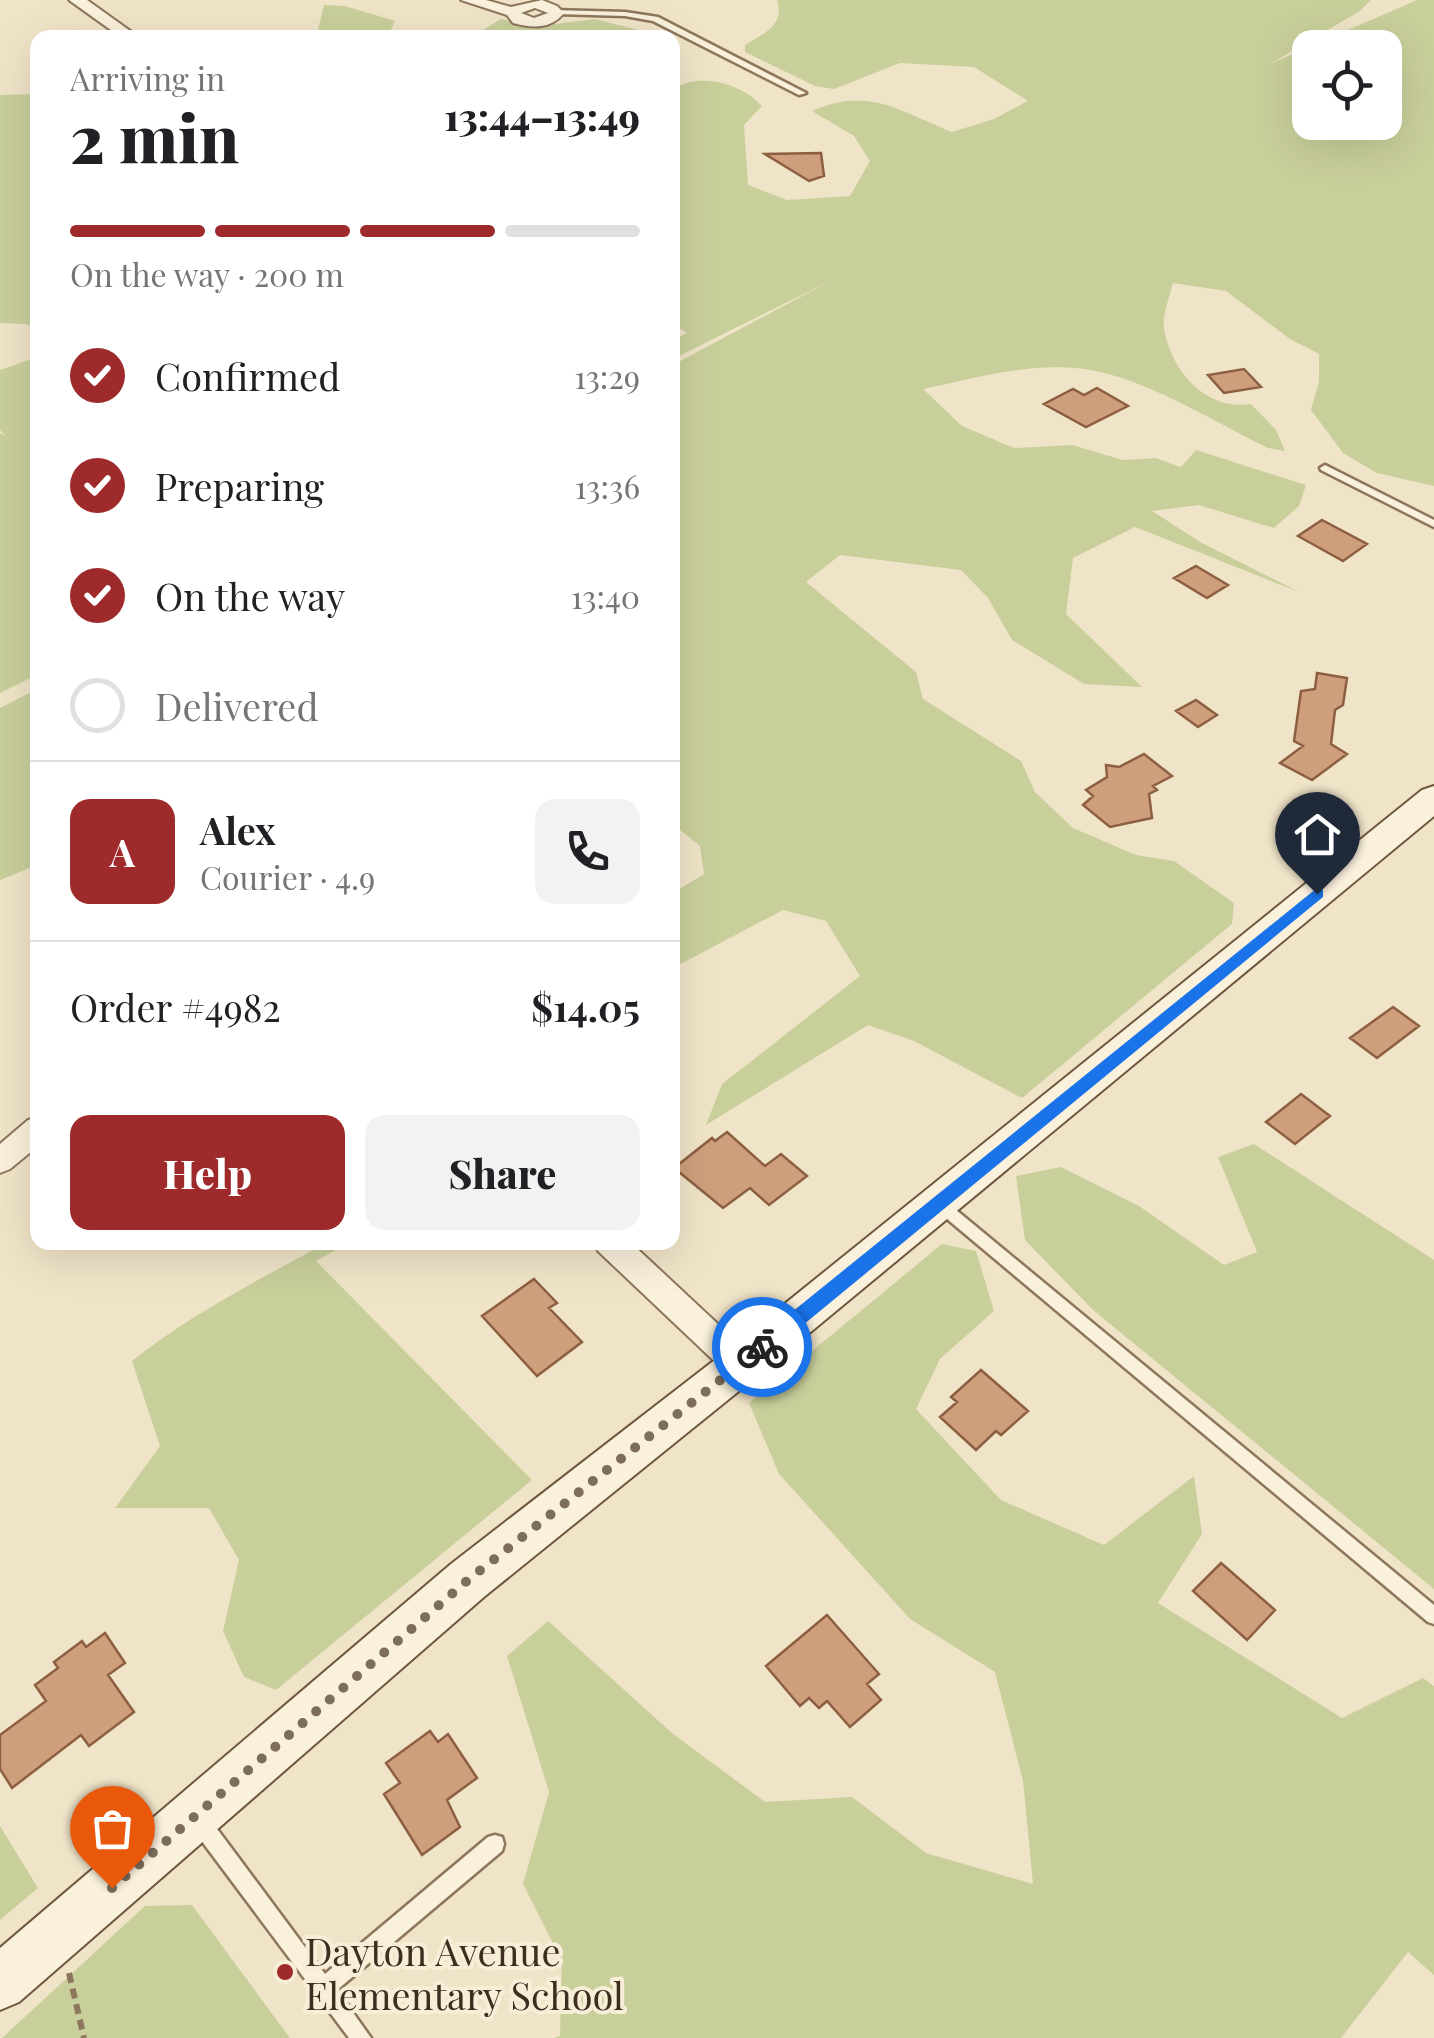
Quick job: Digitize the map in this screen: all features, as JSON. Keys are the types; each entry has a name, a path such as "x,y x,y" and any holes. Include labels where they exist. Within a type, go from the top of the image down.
{"street":[{"path":"77,0 121,30"},
{"path":"469,0 513,12 518,20 531,23 551,19 556,12"},
{"path":"0,1983 468,1580 740,1365 1434,798"},
{"path":"0,1161 30,1135"},
{"path":"618,1250 740,1365"}],"lane":[{"path":"556,12 625,14 656,20 676,30"},
{"path":"680,32 802,93"},
{"path":"1325,468 1434,524"},
{"path":"938,1204 1434,1616"},
{"path":"196,1817 361,2038"},
{"path":"324,1988 495,1844"}],"path":[{"path":"67,1961 84,2038"}],"green space":[{"path":"777,0 1371,0 1328,30 1292,30 1292,51 1270,64 1292,54 1292,140 1402,140 1402,30 1348,30 1417,0 1434,0 1434,486 1377,473 1343,453 1311,410 1319,382 1319,354 1290,339 1226,291 1173,283 1164,324 1168,345 1194,385 1220,401 1251,404 1276,430 1285,451 1268,448 1130,381 1084,369 1023,369 923,389 962,426 1014,448 1072,445 1123,460 1156,458 1181,467 1196,450 1306,485 1299,506 1274,528 1199,505 1152,511 1202,543 1299,592 1135,527 1073,558 1066,614 1142,687 1084,684 1012,640 988,598 961,570 840,555 806,582 916,672 923,699 1021,761 1035,792 1073,828 1136,855 1174,861 1234,903 1232,924 1022,1098 914,1041 868,1025 706,1125 722,1084 860,976 826,921 783,910 680,964 680,889 704,874 700,846 680,830 680,361 830,281 680,356 680,336 687,333 680,328 680,86 695,81 720,82 743,91 762,106 744,125 748,185 787,200 850,196 870,161 854,136 812,111 832,104 867,101 884,104 952,132 994,119 1028,101 974,67 900,63 834,89 815,86 745,52 745,45 775,22"},
{"path":"324,5 345,6 395,21 391,30 318,30"},
{"path":"501,19 540,26 595,19 638,30 483,30"},
{"path":"30,94 30,326 0,323 0,95"},
{"path":"30,359 30,678 0,693 0,433 5,436 0,430 0,370"},
{"path":"30,693 30,868 0,880 0,708"},
{"path":"1254,1144 1434,1260 1434,1589 1093,1310 1025,1240 1016,1176 1061,1167 1139,1206 1224,1265 1257,1252 1218,1157"},
{"path":"942,1244 976,1251 994,1311 940,1359 916,1409 1001,1500 1104,1545 1194,1476 1202,1534 1158,1603 1342,1718 1423,1678 1434,1686 1434,1975 1408,1952 1341,2038 554,2038 560,2036 562,1961 523,1884 549,1792 507,1656 548,1621 672,1733 765,1802 852,1797 926,1853 1033,1884 1023,1781 995,1672 910,1619 779,1474 749,1403"},
{"path":"313,1250 336,1250 316,1261 532,1480 276,1690 244,1677 223,1631 239,1560 209,1508 115,1508 160,1446 132,1361 202,1312"},
{"path":"0,1826 38,1888 0,1920"},
{"path":"192,1905 290,2038 2,2038 145,1906"}],"building":[{"path":"821,153 824,176 809,181 765,154"},
{"path":"1244,369 1261,387 1224,393 1208,375"},
{"path":"1097,388 1128,406 1086,427 1044,404 1073,389 1084,395"},
{"path":"1322,520 1367,544 1343,561 1298,536"},
{"path":"1196,566 1228,585 1207,598 1174,578"},
{"path":"1317,673 1347,678 1343,705 1335,710 1331,744 1347,754 1312,780 1280,763 1303,746 1294,741 1301,691 1315,689"},
{"path":"1196,700 1217,715 1198,727 1176,711"},
{"path":"1144,754 1172,776 1153,786 1157,790 1149,794 1152,818 1110,827 1083,805 1093,796 1086,790 1107,777 1106,765 1119,767"},
{"path":"1393,1007 1419,1026 1377,1058 1350,1038"},
{"path":"1301,1094 1330,1116 1295,1144 1266,1122"},
{"path":"727,1132 765,1166 781,1154 807,1176 769,1205 750,1188 723,1208 680,1173 680,1163 712,1138 715,1141"},
{"path":"534,1279 557,1303 549,1308 582,1342 537,1376 482,1316"},
{"path":"981,1370 1028,1411 1001,1435 996,1431 976,1450 940,1417 957,1402 951,1397"},
{"path":"1221,1563 1275,1610 1247,1640 1193,1591"},
{"path":"827,1615 879,1674 867,1684 881,1700 850,1727 827,1701 819,1708 809,1698 800,1706 766,1666"},
{"path":"105,1633 125,1663 108,1675 134,1712 89,1746 81,1735 12,1788 0,1769 0,1735 46,1701 35,1685 58,1668 54,1662 82,1641 86,1647"},
{"path":"430,1731 438,1742 448,1734 477,1778 447,1800 460,1827 422,1855 384,1794 400,1783 386,1763"}],"way so far":[{"path":"112,1888 468,1580 762,1347"}],"place":[{"name":"Dayton Avenue Elementary School","path":"285,1972"}],"route":[{"path":"762,1347 1317,894"}]}
